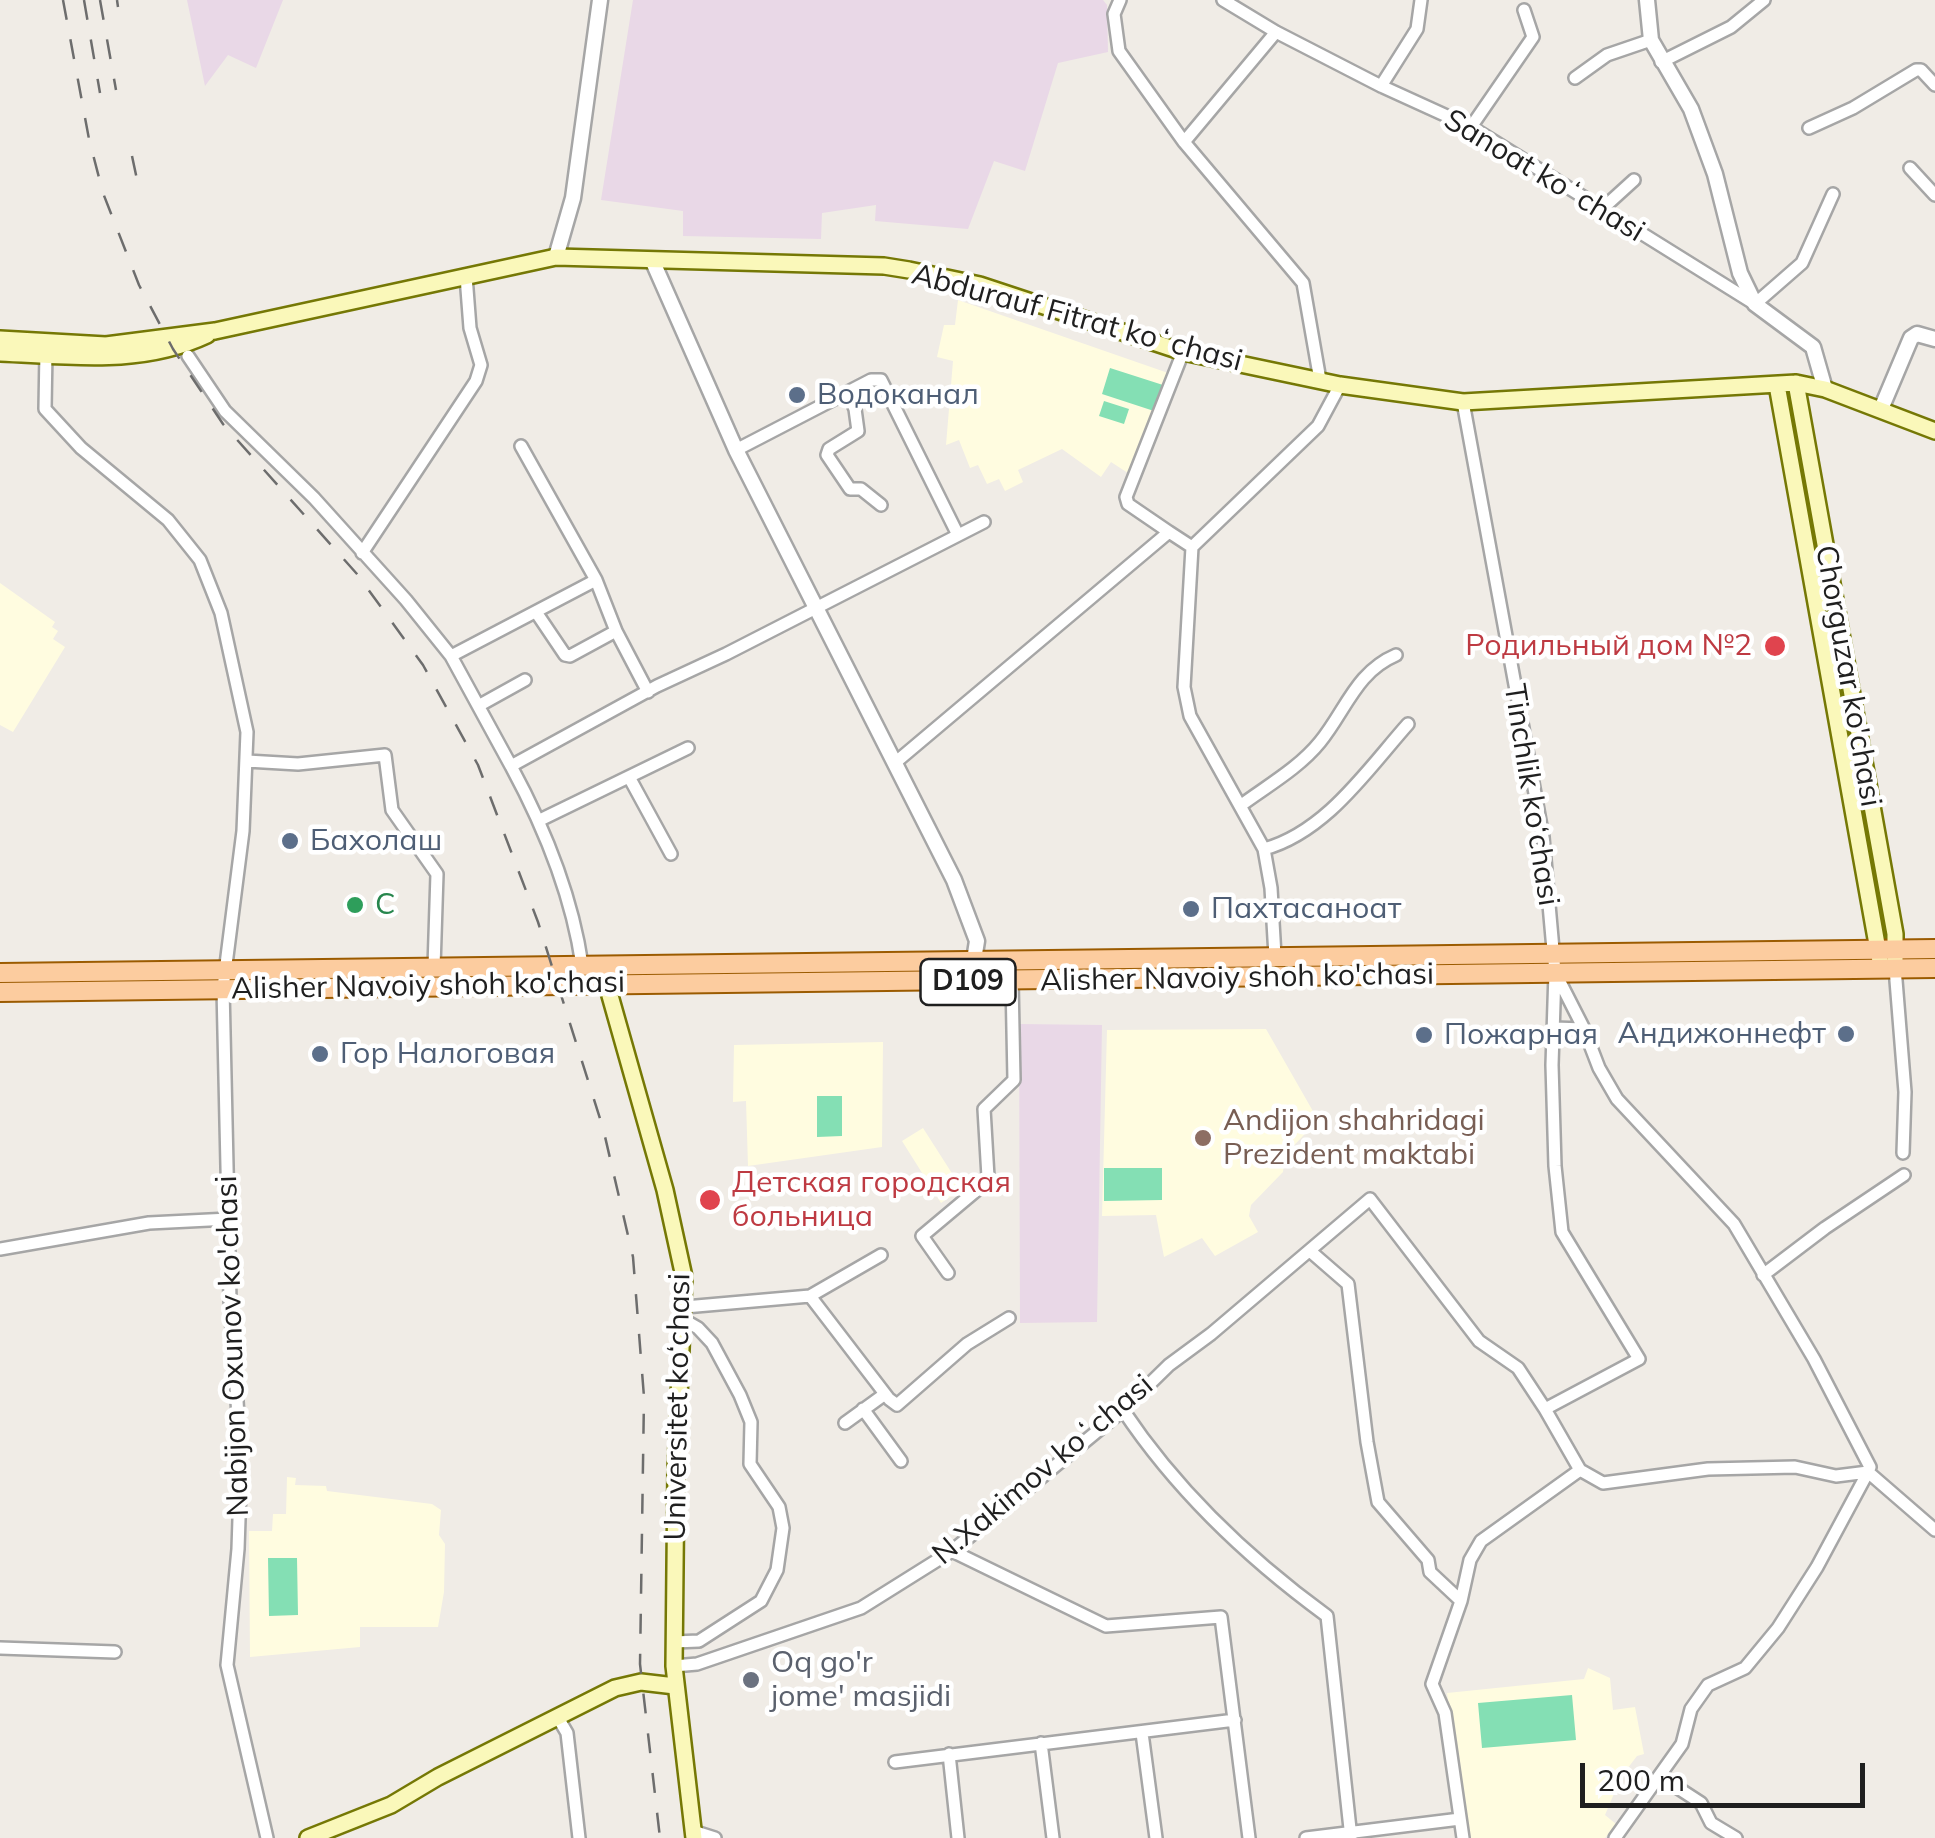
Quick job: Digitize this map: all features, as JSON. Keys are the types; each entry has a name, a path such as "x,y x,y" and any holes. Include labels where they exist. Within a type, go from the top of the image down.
{"main road":[{"name":"Abdurauf Fitrat koʻchasi","path":"0,352 106,345 215,331 556,257 884,266 980,285 1184,352 1340,385 1462,402 1796,383 1825,389 1935,430"},
{"name":"Abdurauf Fitrat koʻchasi","path":"0,339 46,348"},
{"name":"Chorguzar ko'chasi","path":"1796,383 1888,959"},
{"name":"Chorguzar ko'chasi","path":"1777,385 1888,959"},
{"name":"Alisher Navoiy shoh ko'chasi","path":"0,992 434,967 1410,955 1554,963 1888,959 1935,949"},
{"path":"1410,955 1410,976"},
{"path":"1440,955 1440,975"},
{"path":"1201,958 1201,978"},
{"name":"Alisher Navoiy shoh ko'chasi","path":"1888,959 1935,968"},
{"path":"974,960 975,982"},
{"path":"842,962 842,983"},
{"name":"Alisher Navoiy shoh ko'chasi","path":"0,973 607,985 1410,976 1554,963"},
{"name":"Universitet kо‘chasi","path":"607,985 665,1190 684,1277 676,1469 674,1666 693,1834"},
{"path":"308,1838 391,1805 615,1688 641,1682 675,1686"}],"street":[{"path":"556,257 573,198 600,0"},
{"path":"1120,0 1114,14 1119,50 1184,142 1303,284 1320,380"},
{"path":"1380,86 1417,29 1421,0"},
{"path":"1646,0 1651,40 1697,126 1715,174 1740,273 1755,304 1813,347 1825,389"},
{"path":"1661,62 1731,28 1764,0"},
{"name":"Sanoat koʻchasi","path":"1229,1 1276,32 1471,127 1755,304"},
{"path":"1471,127 1533,38 1524,10"},
{"path":"1184,142 1276,32"},
{"path":"1575,78 1608,56 1651,40"},
{"path":"1809,128 1853,108 1916,70 1921,70 1935,85"},
{"path":"1910,168 1935,195"},
{"path":"1601,210 1634,180"},
{"path":"1755,304 1802,263 1832,194"},
{"path":"653,262 736,450 954,880 977,941 974,960"},
{"path":"362,553 476,381 481,365 470,328 466,276"},
{"path":"1880,409 1911,338 1917,334 1935,339"},
{"name":"Nabijon Oxunov ko'chasi","path":"46,348 45,409 82,448 168,520 200,560 220,613 247,732 242,831 223,979 230,1300 241,1459 238,1549 227,1665 267,1838"},
{"path":"1184,352 1126,497 1128,504 1192,547"},
{"path":"188,356 225,412 314,498 451,656 540,820 582,965"},
{"path":"736,450 871,380 881,380 958,535"},
{"path":"1275,956 1271,888 1264,850 1190,716 1184,687 1192,547 1318,426 1340,385"},
{"path":"848,393 856,409 858,431 829,448 827,455 850,488 861,489 881,505"},
{"name":"Tinchlik kо‘chasi","path":"1462,402 1543,837 1554,963 1555,1166 1562,1232 1640,1359 1545,1409"},
{"path":"521,446 596,580 616,632 648,692"},
{"path":"512,766 648,692 984,522"},
{"path":"896,762 1169,532"},
{"path":"451,656 596,580"},
{"path":"536,612 565,655 616,632"},
{"path":"1240,806 1319,744 1376,664 1396,655"},
{"path":"480,705 526,680"},
{"path":"1264,850 1292,842 1326,815 1408,724"},
{"path":"540,820 688,748"},
{"path":"247,761 298,764 385,755 392,810 438,874 434,967"},
{"path":"629,777 671,854"},
{"path":"1888,959 1905,1092 1904,1153"},
{"path":"1554,963 1599,1068 1617,1098 1724,1210 1814,1359 1870,1466 1817,1567 1778,1628 1745,1668 1708,1685 1691,1709 1682,1744 1616,1838"},
{"path":"948,1273 922,1236 984,1184 988,1176 984,1109 1014,1080 1012,981"},
{"path":"1554,1028 1584,1028"},
{"path":"1763,1274 1904,1175"},
{"name":"N.Xakimov koʻchasi","path":"674,1666 697,1664 861,1608 952,1551 1370,1199 1479,1341 1518,1368 1545,1409"},
{"path":"0,1249 149,1224 230,1218"},
{"path":"1310,1251 1348,1284 1378,1502 1428,1560 1430,1572 1461,1601"},
{"path":"685,1314 810,1296 881,1255"},
{"path":"810,1296 884,1394 897,1405 967,1344 1009,1318"},
{"path":"674,1642 699,1641 760,1601 778,1570 783,1528 779,1508 750,1464 751,1422 740,1395 712,1343 685,1314"},
{"path":"844,1423 884,1394"},
{"path":"862,1409 902,1461"},
{"path":"1545,1409 1580,1470 1603,1484 1708,1469 1795,1467 1836,1476 1868,1472 1935,1530"},
{"path":"1123,1410 1149,1448 1214,1519 1270,1575 1327,1616 1350,1836"},
{"path":"1463,1838 1446,1713 1432,1684 1461,1601 1470,1560 1481,1541 1580,1470"},
{"path":"952,1551 1106,1626 1221,1617 1249,1838"},
{"path":"0,1648 116,1652"},
{"path":"557,1716 567,1733 579,1838"},
{"path":"895,1762 1235,1720"},
{"path":"1142,1733 1156,1838"},
{"path":"1041,1743 1053,1838"},
{"path":"948,1754 958,1838"},
{"path":"1661,1777 1701,1803 1711,1822 1736,1838"},
{"path":"1306,1838 1350,1836 1460,1819"},
{"path":"693,1834 715,1838"}],"shaded area":[{"path":"187,0 283,0 256,68 228,55 205,86"},
{"path":"633,0 1103,0 1107,5 1108,52 1058,63 1025,171 994,161 968,229 875,221 876,205 822,213 821,239 683,236 683,211 601,200"},
{"path":"958,300 1171,374 1131,475 1111,462 1101,477 1062,449 1018,470 1023,482 1005,491 999,479 987,484 978,465 970,468 959,440 946,445 953,361 937,357 944,325 955,325"},
{"path":"0,583 55,622 52,627 58,631 53,639 65,647 13,732 0,725"},
{"path":"1019,1024 1102,1025 1097,1322 1020,1323"},
{"name":"Andijon shahridagi Prezident maktabi","path":"1266,1029 1318,1120 1285,1155 1283,1172 1251,1205 1249,1216 1258,1232 1215,1256 1202,1238 1164,1257 1156,1215 1102,1216 1107,1030"},
{"path":"883,1042 882,1147 748,1166 746,1101 733,1102 734,1045"},
{"path":"923,1128 962,1189 941,1203 902,1141"},
{"path":"287,1477 296,1478 295,1485 326,1486 327,1491 432,1504 441,1510 444,1592 438,1627 360,1627 360,1647 250,1657 249,1531 272,1531 273,1514 286,1514"},
{"path":"1588,1668 1610,1678 1613,1710 1635,1707 1644,1754 1637,1756 1621,1777 1605,1815 1616,1824 1605,1838 1469,1838 1447,1693 1584,1679"}],"green space":[{"path":"1110,368 1163,385 1154,411 1102,394"},
{"path":"1785,400 1794,401 1884,900 1876,901"},
{"path":"1104,401 1129,409 1124,424 1099,416"},
{"path":"817,1096 842,1096 842,1136 817,1137"},
{"path":"1104,1168 1162,1168 1162,1200 1104,1201"},
{"path":"268,1558 297,1558 298,1615 269,1616"},
{"path":"1572,1695 1576,1740 1482,1748 1478,1703"}],"railway":[{"path":"63,0 103,193 139,285 173,349 223,424 357,574 423,665 478,765 538,922 603,1128 633,1257 644,1397 640,1664 660,1838"},
{"path":"84,0 100,93"},
{"path":"100,0 116,90"},
{"path":"117,0 118,7"},
{"path":"132,156 139,189"}],"place":[{"name":"Водоканал","path":"797,395"},
{"name":"Родильный дом №2","path":"1775,646"},
{"name":"Бахолаш","path":"290,841"},
{"name":"С","path":"355,905"},
{"name":"Пахтасаноат","path":"1191,909"},
{"name":"Андижоннефт","path":"1846,1034"},
{"name":"Пожарная","path":"1424,1035"},
{"name":"Гор Налоговая","path":"320,1054"},
{"name":"Andijon shahridagi Prezident maktabi","path":"1203,1138"},
{"name":"Детская городская больница","path":"710,1200"},
{"name":"Oq go'r jome' masjidi","path":"751,1680"}]}
